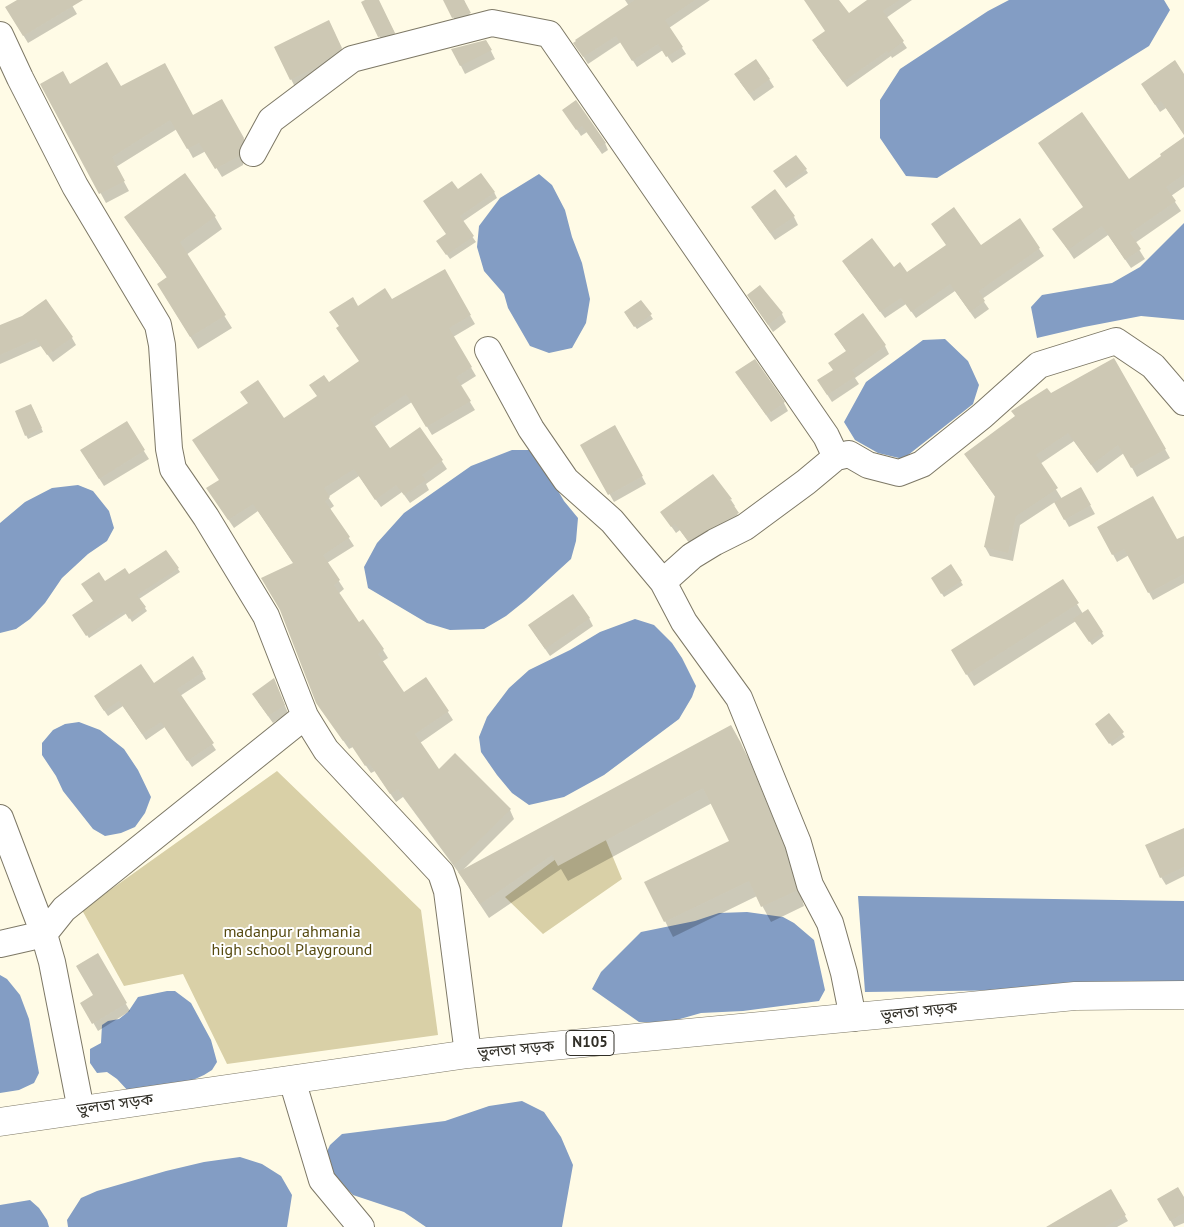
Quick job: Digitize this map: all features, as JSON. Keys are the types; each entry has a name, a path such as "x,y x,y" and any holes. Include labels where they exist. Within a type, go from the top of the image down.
{"highway":[{"name":"ভুলতা সড়ক","path":"0,1122 468,1054 1075,996 1184,995"}],"street":[{"path":"253,153 271,120 352,59 492,24 549,34 826,436 836,457"},
{"path":"0,34 20,78 75,186 158,325 162,345 168,449 173,469 206,517 266,616 305,716 326,750 441,873 447,891 450,911 468,1054"},
{"path":"663,582 692,556 745,527 806,482 836,457 849,454 868,465 899,473 922,464 982,416 1039,365 1116,341 1153,366 1184,402"},
{"path":"488,350 531,430 566,480 612,521 663,582 684,622 739,698 798,843 810,885 830,923 844,973 853,1018"},
{"path":"0,944 44,934 64,909 305,716"},
{"path":"0,818 44,934 52,962 81,1110"},
{"path":"292,1080 322,1180 361,1227"}],"green space":[{"name":"madanpur rahmania high school Playground","path":"277,771 421,910 438,1035 227,1064 183,974 124,986 82,910"},
{"path":"600,826 622,879 543,934 505,897"}],"water":[{"path":"1009,0 1164,0 1170,10 1149,46 937,178 906,176 880,138 880,100 900,69 988,11"},
{"path":"539,174 552,185 565,210 572,237 582,263 590,299 586,323 572,348 549,353 530,346 508,308 504,294 484,271 477,247 479,226 500,198"},
{"path":"1184,223 1184,320 1141,316 1037,338 1031,307 1042,295 1112,283 1140,267"},
{"path":"945,339 968,361 979,385 973,404 903,459 878,453 855,440 844,422 866,382 923,340"},
{"path":"512,450 530,450 547,472 564,501 578,518 576,541 571,559 526,600 506,616 484,629 450,630 427,623 368,588 364,567 377,543 404,513 471,466"},
{"path":"78,485 93,491 109,511 114,528 107,541 88,554 62,578 45,603 30,619 16,629 0,633 0,523 25,502 52,488"},
{"path":"635,619 654,625 672,643 696,686 692,697 679,719 604,775 564,797 529,805 512,793 481,752 479,737 487,717 509,688 529,670 570,650 600,632"},
{"path":"79,722 100,730 124,749 138,770 151,797 145,813 135,827 121,833 105,836 93,829 63,791 56,776 42,755 42,743 53,730 65,724"},
{"path":"858,896 1184,901 1184,988 865,992"},
{"path":"747,912 783,917 794,923 814,940 825,990 819,1001 743,1011 701,1013 666,1023 639,1022 592,989 601,972 641,932 695,921 719,913"},
{"path":"0,975 7,979 20,995 29,1019 39,1073 34,1083 19,1090 0,1093"},
{"path":"175,991 191,1003 211,1040 217,1062 212,1070 204,1075 164,1093 130,1093 117,1079 107,1072 97,1073 90,1063 90,1049 101,1043 102,1025 108,1021 119,1019 128,1012 138,997"},
{"path":"522,1101 544,1112 561,1137 573,1165 562,1227 426,1227 404,1212 353,1195 333,1174 324,1158 330,1145 342,1134 445,1121 489,1106"},
{"path":"240,1157 262,1164 281,1176 292,1195 287,1227 68,1227 67,1220 81,1198 97,1191 166,1171 204,1162"},
{"path":"30,1200 39,1208 49,1227 0,1227 0,1205"}],"building":[{"path":"17,0 83,0 23,36 5,7"},
{"path":"365,0 379,0 395,33 378,37 361,2"},
{"path":"443,0 464,0 471,13 452,18"},
{"path":"635,0 695,0 665,20 683,47 666,57 658,44 632,61 616,36 583,57 573,43 575,40"},
{"path":"804,0 839,0 849,13 867,0 899,0 883,11 904,41 843,82 812,40 825,31"},
{"path":"329,20 342,48 316,67 290,80 274,47"},
{"path":"486,40 492,50 460,66 451,49"},
{"path":"756,59 770,79 749,94 734,74"},
{"path":"1175,60 1184,74 1184,135 1161,101 1155,105 1141,84"},
{"path":"107,62 121,86 165,63 193,115 222,99 244,138 240,146 239,156 215,169 199,143 187,149 170,120 112,157 125,181 99,194 40,84 63,71 70,84"},
{"path":"576,100 606,143 598,148 582,126 576,130 562,110"},
{"path":"1082,112 1129,179 1184,137 1184,174 1166,187 1176,201 1130,233 1141,249 1125,260 1102,226 1068,250 1052,229 1083,207 1038,143"},
{"path":"796,155 807,169 784,185 773,171"},
{"path":"185,173 216,216 180,242 226,315 190,337 157,284 167,277 124,217"},
{"path":"481,173 495,192 460,216 474,236 446,255 436,241 446,234 423,201 452,181 458,189"},
{"path":"775,189 795,216 770,233 751,207"},
{"path":"954,207 981,245 1020,218 1040,248 979,291 985,301 970,312 950,284 911,312 901,298 880,312 842,261 872,238 894,267 900,262 907,272 946,245 931,224"},
{"path":"445,269 471,315 449,328 472,367 456,377 471,401 426,427 406,394 370,419 390,448 420,427 443,460 422,475 426,480 404,495 396,485 375,500 354,469 324,488 330,497 325,501 350,537 323,555 340,580 334,585 359,622 363,619 384,649 378,654 404,692 426,677 449,711 415,734 439,769 455,753 511,809 454,865 398,789 390,794 369,763 365,766 347,739 343,741 316,703 280,610 261,578 293,563 253,504 228,520 206,488 219,480 192,440 248,403 240,392 258,380 284,418 317,396 309,385 324,375 329,382 359,361 336,328 339,326 329,312 353,297 358,306 385,288 392,299"},
{"path":"760,285 783,313 768,325 747,295"},
{"path":"46,299 73,337 47,355 36,339 0,355 0,325 22,316"},
{"path":"641,300 652,314 634,327 624,312"},
{"path":"863,313 886,345 852,370 856,376 827,395 817,380 833,370 828,363 846,351 834,334"},
{"path":"1114,358 1166,449 1131,468 1118,445 1091,465 1068,433 1036,455 1058,488 1016,516 1008,553 984,547 995,496 964,454 1015,416 1011,411 1047,388 1051,393"},
{"path":"755,359 785,402 766,415 735,372"},
{"path":"31,404 42,428 25,436 15,411"},
{"path":"127,421 145,450 99,479 80,450"},
{"path":"615,425 643,476 608,495 580,445"},
{"path":"713,474 732,499 730,500 739,513 688,541 675,524 671,527 660,512"},
{"path":"1081,487 1091,505 1064,520 1054,502"},
{"path":"1153,496 1177,539 1184,536 1184,574 1148,593 1124,549 1112,555 1097,527"},
{"path":"166,550 179,568 137,595 146,607 129,619 124,611 86,636 72,615 93,601 81,584 99,572 105,581 125,568 129,574"},
{"path":"951,564 962,581 941,594 931,578"},
{"path":"1063,579 1079,603 966,675 951,650"},
{"path":"573,594 590,618 545,649 528,625"},
{"path":"1088,609 1103,632 1089,642 1073,619"},
{"path":"193,656 203,672 177,689 214,743 187,761 161,722 142,734 119,701 104,711 94,696 141,664 154,683"},
{"path":"274,678 285,705 268,716 252,694"},
{"path":"1109,713 1124,732 1109,744 1095,724"},
{"path":"731,725 741,743 784,848 796,891 761,907 749,881 664,922 644,882 729,841 703,788 558,866 552,855 480,904 458,872"},
{"path":"1184,828 1184,867 1160,878 1145,845"},
{"path":"98,953 127,1003 92,1024 80,1003 93,995 76,966"},
{"path":"1178,1187 1184,1197 1184,1213 1170,1221 1157,1199"},
{"path":"1111,1189 1126,1215 1105,1227 1046,1227"}]}
